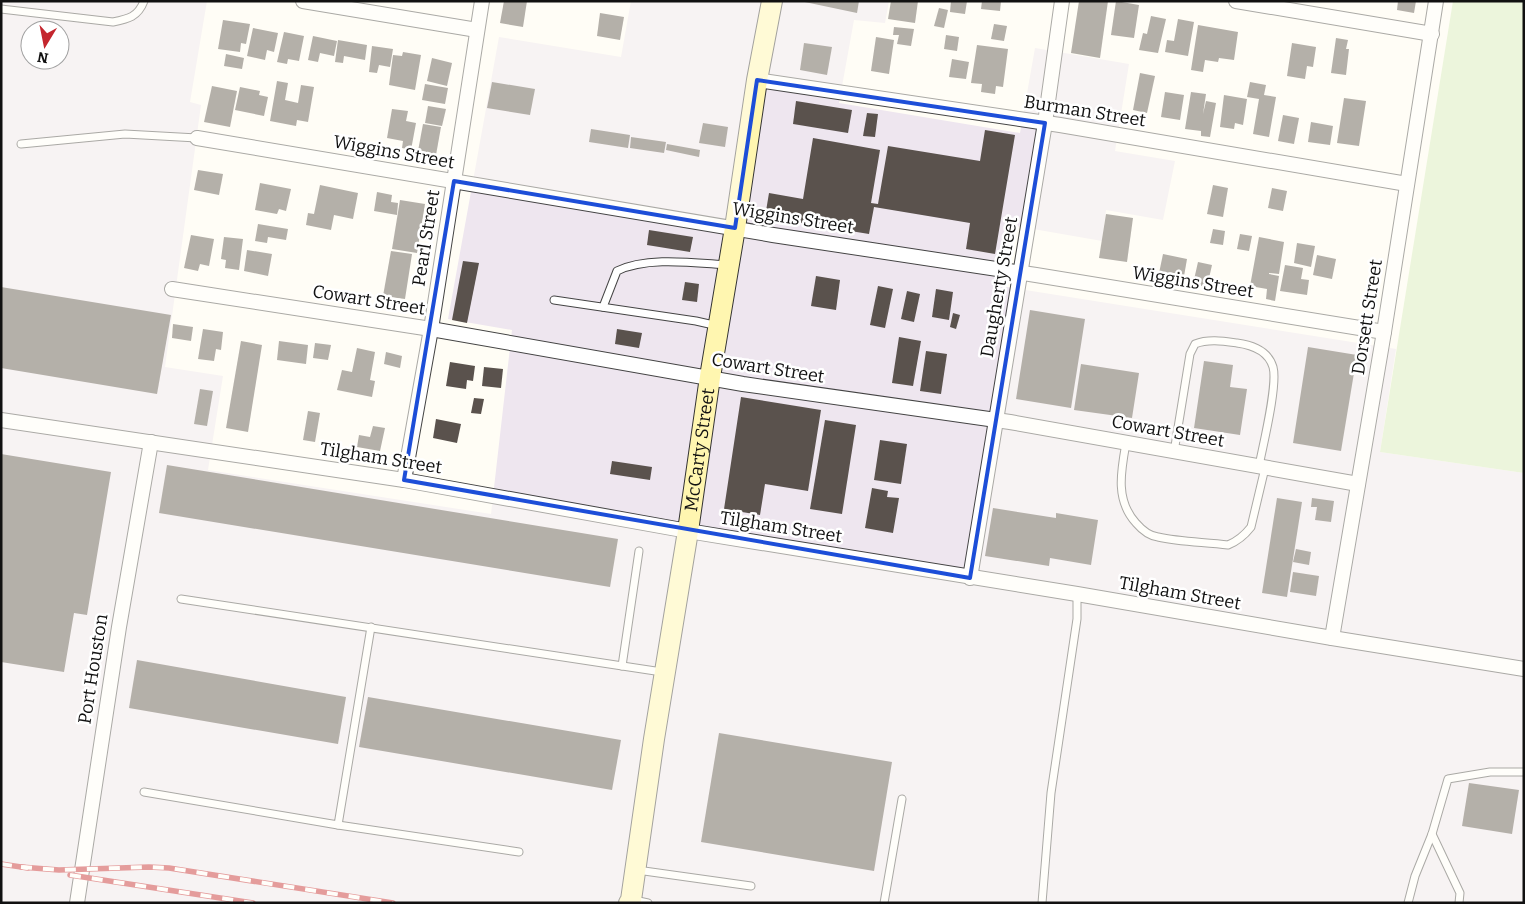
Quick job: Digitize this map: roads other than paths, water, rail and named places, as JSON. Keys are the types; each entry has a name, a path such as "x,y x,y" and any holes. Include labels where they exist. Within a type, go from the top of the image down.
{"main road":[{"name":"McCarty Street","path":"635,902 635,870 665,672 757,80 772,1"}],"street":[{"path":"303,1 477,30"},
{"name":"Pearl Street","path":"404,480 431,329 482,1"},
{"name":"Daugherty Street","path":"970,578 1045,123 1062,1"},
{"path":"1236,1 1432,34"},
{"name":"Dorsett Street","path":"1332,638 1384,332 1436,1"},
{"name":"Burman Street","path":"757,80 1045,123 1407,184"},
{"name":"Wiggins Street","path":"197,138 735,228 1384,332"},
{"name":"Cowart Street","path":"172,289 431,329 743,384 996,420 1358,484"},
{"name":"Tilgham Street","path":"1,420 404,480 688,531 1524,669"},
{"name":"Port Houston","path":"78,903 118,627 152,442"}],"lane":[{"path":"1,9 113,22 130,19 142,8 144,1"},
{"path":"20,144 125,134 197,138"},
{"path":"603,307 617,271 629,265 675,262 728,266"},
{"path":"554,300 718,326"},
{"path":"1126,443 1121,476 1122,499 1126,510 1134,522 1144,531 1157,537 1228,545 1237,541 1251,527 1271,403 1273,367 1259,348 1247,344 1205,340 1195,344 1190,354 1174,452"},
{"path":"622,666 639,551"},
{"path":"1042,903 1051,793 1077,619 1078,594"},
{"path":"181,598 665,672"},
{"path":"338,825 371,627"},
{"path":"1408,903 1415,876 1432,834 1448,779 1490,772 1524,772"},
{"path":"144,792 338,825 519,852"},
{"path":"884,903 902,798"},
{"path":"1432,834 1460,893 1459,903"},
{"path":"635,870 751,886"}],"railway":[{"path":"1,864 28,868"},
{"path":"21,867 59,870 169,868 393,903"},
{"path":"70,875 253,903"}]}
